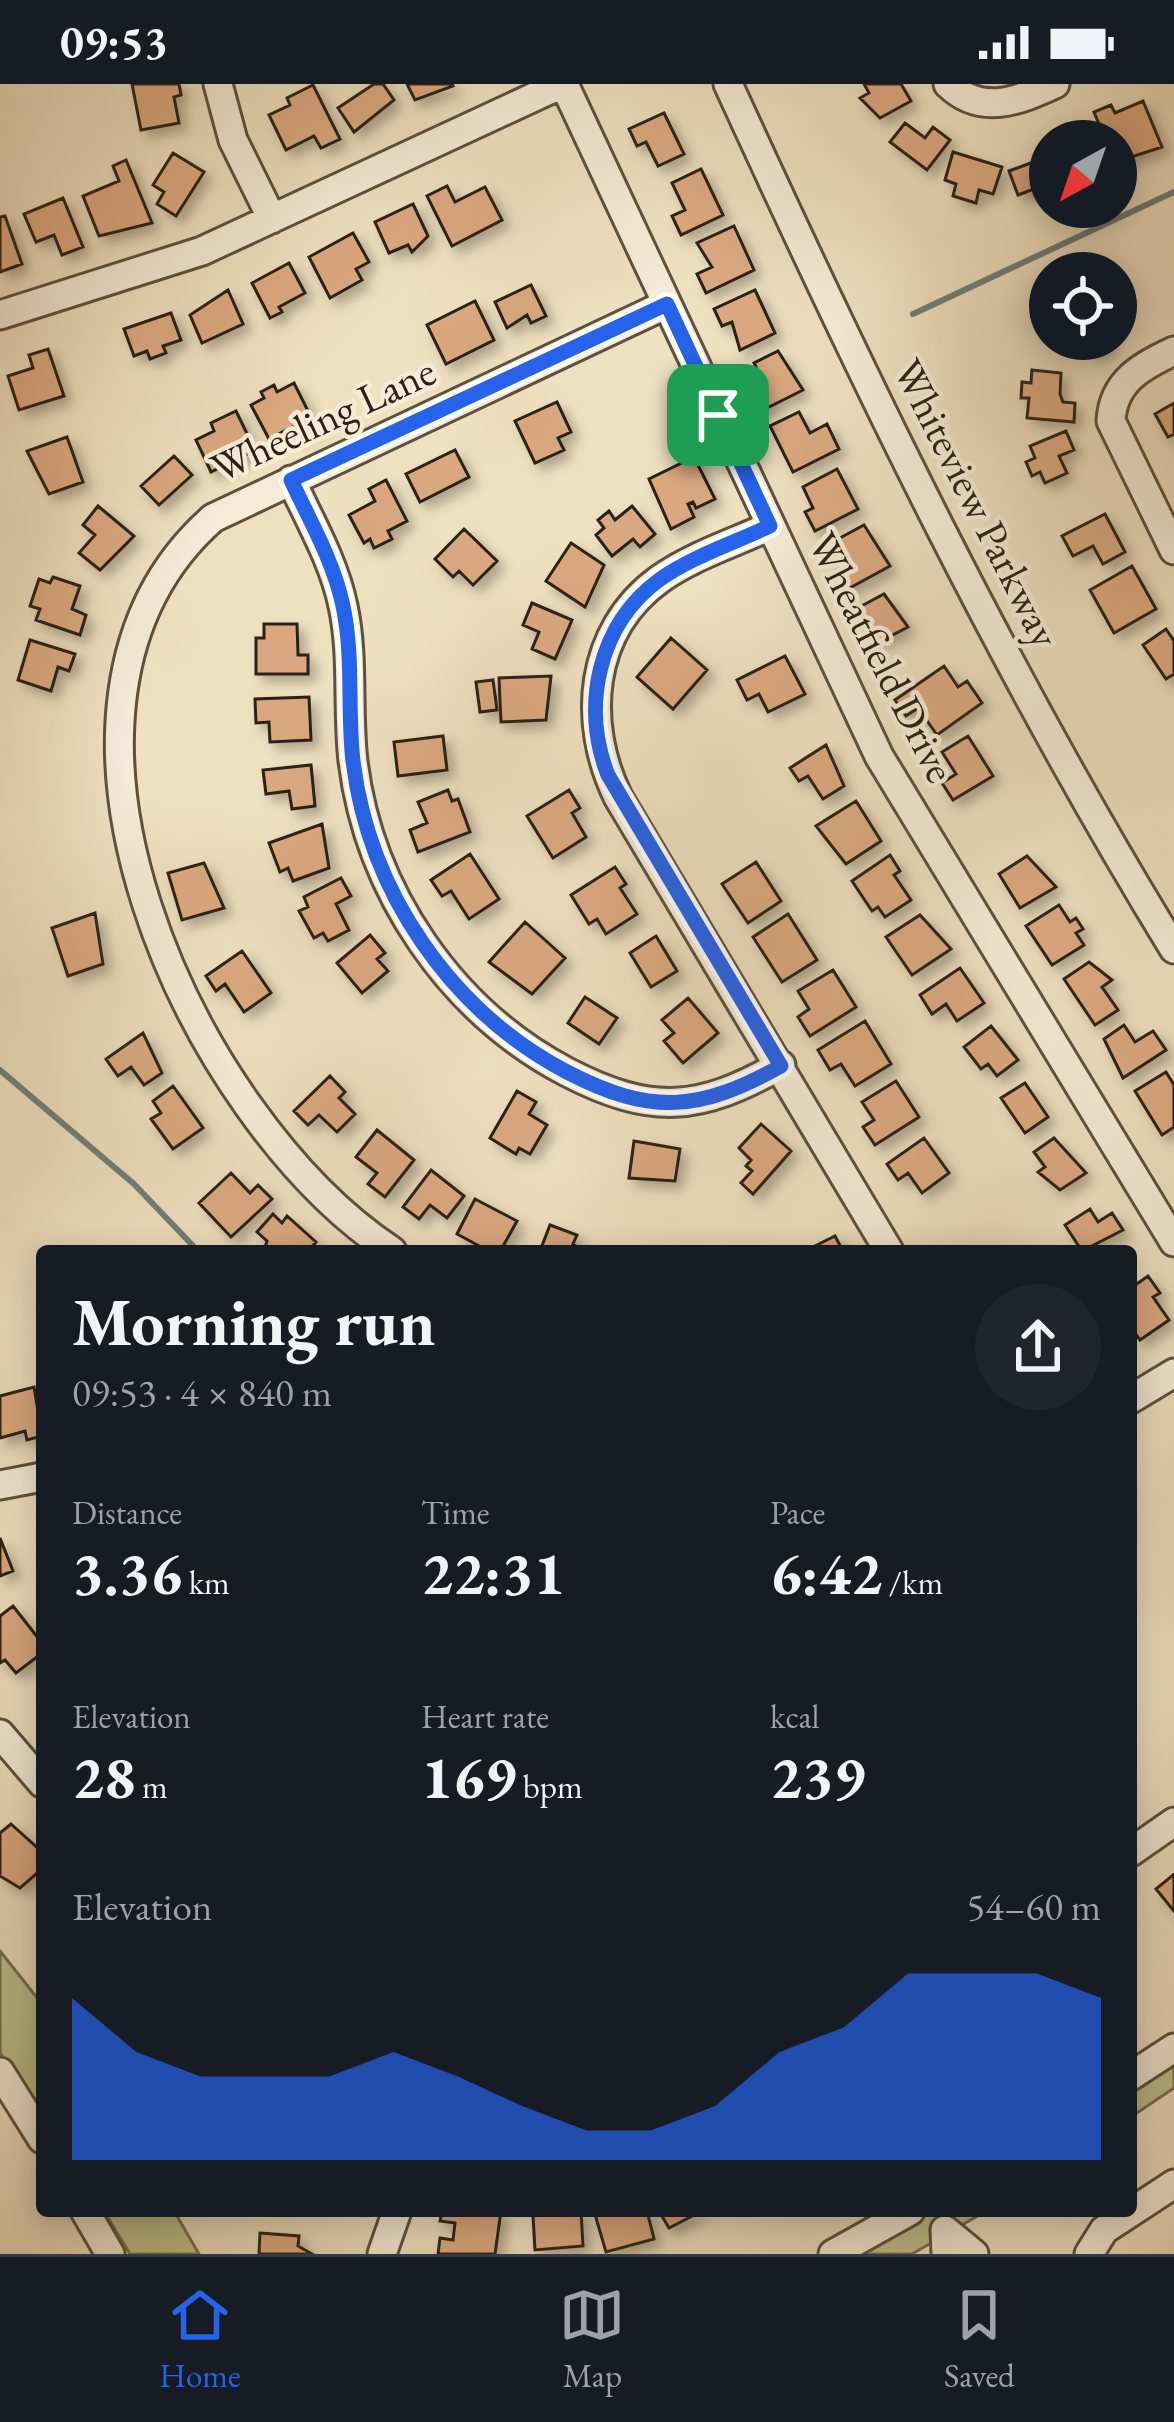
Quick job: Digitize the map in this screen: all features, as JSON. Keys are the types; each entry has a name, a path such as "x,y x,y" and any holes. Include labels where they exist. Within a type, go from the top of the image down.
{"street":[{"path":"218,84 233,140 272,219"},
{"path":"0,315 153,269 563,84"},
{"name":"Wheatfield Drive","path":"563,84 879,756 1174,1242"},
{"name":"Whiteview Parkway","path":"728,84 952,552 1075,782 1174,949"},
{"path":"948,84 987,104 1013,101 1054,84"},
{"name":"Wheeling Lane","path":"384,1245 324,1198 270,1144 189,1031 140,920 110,803 107,693 118,643 136,601 165,561 200,527 667,304"},
{"path":"1174,351 1127,379 1114,401 1112,421 1174,550"},
{"path":"291,480 343,603 352,758 370,837 401,908 447,976 526,1047 619,1095 666,1103 710,1100 781,1066"},
{"path":"770,526 675,570 635,602 605,654 594,713 602,760 618,797 885,1245"},
{"path":"1137,1395 1174,1373"},
{"path":"0,1486 36,1478"},
{"path":"0,1734 36,1776"},
{"path":"1137,1848 1174,1822"},
{"path":"1137,2072 1174,2048"},
{"path":"0,2072 36,2129"},
{"path":"1137,2208 1174,2184"},
{"path":"88,2217 110,2254"},
{"path":"382,2254 395,2217"},
{"path":"832,2254 899,2217"},
{"path":"1089,2254 1104,2230 1124,2217"},
{"path":"942,2232 974,2254"}],"green space":[{"path":"0,1951 36,1996 36,2104 0,2053"},
{"path":"1174,2059 1174,2088 1137,2113 1137,2084"},
{"path":"108,2217 177,2217 199,2254 130,2254"},
{"path":"918,2217 976,2217 912,2254 853,2254"}],"building":[{"path":"132,84 179,84 181,95 174,97 179,123 141,130"},
{"path":"374,84 383,84 394,100 354,132 338,108"},
{"path":"407,84 452,84 453,86 415,100"},
{"path":"864,84 901,84 911,101 880,118 860,98 869,93"},
{"path":"313,85 340,139 321,148 314,136 286,150 269,115 290,105 287,98"},
{"path":"1143,101 1162,147 1137,155 1137,120 1097,120 1094,112 1111,105 1115,113"},
{"path":"664,113 684,154 658,166 646,142 637,146 629,129"},
{"path":"905,123 925,138 933,127 950,140 927,170 890,142"},
{"path":"953,152 1002,167 993,194 979,190 976,203 953,196 956,184 945,180"},
{"path":"173,153 204,172 176,216 157,204 164,192 153,185"},
{"path":"126,160 152,223 99,236 83,196 119,181 113,166"},
{"path":"1029,164 1029,191 1018,195 1009,171"},
{"path":"701,169 723,215 681,235 672,216 685,210 672,183"},
{"path":"447,186 455,202 485,187 502,220 452,246 427,196"},
{"path":"63,198 83,247 62,255 54,235 36,242 24,214"},
{"path":"413,204 428,236 412,252 408,245 389,253 375,222"},
{"path":"5,216 22,264 0,272 0,217"},
{"path":"734,226 754,270 706,293 697,274 712,267 697,243"},
{"path":"353,233 369,262 356,269 362,280 330,298 309,257"},
{"path":"289,263 305,293 279,307 282,312 270,318 252,283"},
{"path":"531,285 546,316 531,323 527,315 507,328 495,302"},
{"path":"228,290 243,324 202,343 190,315"},
{"path":"755,290 775,333 740,350 732,322 722,326 714,309"},
{"path":"475,301 494,340 446,364 427,325"},
{"path":"171,313 181,340 163,346 166,353 150,359 147,351 134,356 124,329"},
{"path":"48,349 64,396 19,410 8,376 33,368 29,355"},
{"path":"778,351 803,390 761,411 752,393 766,386 754,363"},
{"path":"1032,370 1061,373 1060,394 1063,402 1075,403 1074,422 1027,418 1029,398 1021,398 1022,382 1031,383"},
{"path":"294,383 315,425 296,435 292,427 269,439 251,405 274,385 277,392"},
{"path":"557,402 571,432 558,438 564,450 535,463 515,421"},
{"path":"1174,403 1174,434 1168,437 1155,414"},
{"path":"236,411 255,450 211,472 196,440 214,431 211,423"},
{"path":"799,412 810,433 827,424 839,449 793,472 770,426"},
{"path":"1066,431 1074,450 1059,456 1067,473 1045,483 1040,472 1032,476 1026,462 1035,458 1030,446"},
{"path":"67,437 83,482 49,494 27,451"},
{"path":"455,450 469,477 420,502 406,474"},
{"path":"174,456 192,475 159,505 141,486"},
{"path":"694,457 715,499 696,508 693,502 688,504 694,517 671,529 649,479"},
{"path":"837,469 858,509 815,531 805,512 813,508 803,487"},
{"path":"386,480 407,521 388,531 392,539 374,548 370,539 364,543 349,515 375,501 369,489"},
{"path":"98,506 134,536 100,570 79,553 95,535 83,525"},
{"path":"632,506 655,534 640,547 633,539 612,556 596,535 604,528 598,520 609,511 615,520"},
{"path":"1105,514 1125,552 1103,564 1093,546 1073,556 1062,536"},
{"path":"864,525 890,566 846,590 835,571 851,563 838,539"},
{"path":"464,529 497,561 473,585 459,571 453,577 435,559"},
{"path":"571,543 604,565 585,607 546,581"},
{"path":"1132,566 1156,609 1114,633 1090,590"},
{"path":"53,577 80,586 72,609 86,615 80,635 36,620 40,609 30,606 39,579 50,583"},
{"path":"884,594 908,627 879,642 854,610"},
{"path":"532,603 572,620 555,659 532,649 539,632 523,625"},
{"path":"264,624 297,624 298,655 308,655 308,674 256,674 256,638 264,638"},
{"path":"1166,629 1174,641 1174,674 1166,679 1143,645"},
{"path":"671,638 707,670 673,709 637,677"},
{"path":"30,640 75,654 69,671 58,667 51,691 18,680"},
{"path":"785,656 805,694 768,712 759,694 747,700 737,680"},
{"path":"944,666 958,687 967,681 982,703 937,735 918,708 906,716 895,700"},
{"path":"551,676 546,720 501,722 499,678"},
{"path":"493,680 497,710 480,712 476,682"},
{"path":"309,697 311,740 270,742 269,722 256,723 255,699"},
{"path":"443,736 447,770 398,776 394,742"},
{"path":"968,736 993,776 953,800 942,783 956,774 942,752"},
{"path":"826,745 844,786 823,799 808,776 799,781 790,768"},
{"path":"311,765 315,806 292,809 289,791 266,794 263,770"},
{"path":"448,790 452,801 458,799 470,832 418,852 410,830 427,823 418,802"},
{"path":"569,790 580,808 572,813 586,837 553,858 527,816"},
{"path":"856,801 881,841 846,864 816,826"},
{"path":"322,824 329,868 293,881 288,868 280,872 269,843"},
{"path":"470,854 499,899 469,919 451,891 442,896 431,880"},
{"path":"890,855 900,871 894,875 911,900 885,917 878,907 872,911 852,881"},
{"path":"1027,856 1056,887 1020,908 999,874"},
{"path":"756,862 781,901 748,923 722,884"},
{"path":"204,863 224,908 182,920 168,873"},
{"path":"615,867 626,884 620,888 637,914 606,934 597,919 589,924 571,895"},
{"path":"341,878 351,896 336,904 349,930 328,941 323,933 314,938 299,911 308,907 304,897"},
{"path":"1059,905 1070,922 1076,918 1083,929 1076,933 1084,945 1052,965 1026,926"},
{"path":"95,913 103,964 68,976 52,928"},
{"path":"788,914 817,960 782,982 753,937"},
{"path":"920,915 951,949 912,975 886,937"},
{"path":"525,922 565,958 532,994 489,962"},
{"path":"370,935 385,953 377,959 388,971 362,993 337,963"},
{"path":"656,936 677,971 651,987 630,953"},
{"path":"242,951 271,993 244,1012 225,984 216,991 206,976"},
{"path":"1089,962 1112,980 1102,987 1118,1010 1095,1025 1064,979"},
{"path":"960,968 984,1003 957,1021 946,1004 932,1014 920,995"},
{"path":"833,970 856,1007 810,1036 798,1017 809,1009 798,991"},
{"path":"585,997 617,1018 599,1044 568,1023"},
{"path":"688,998 718,1033 683,1063 664,1041 674,1033 662,1020"},
{"path":"865,1021 891,1064 855,1086 841,1064 830,1070 818,1050"},
{"path":"1124,1025 1135,1042 1153,1031 1166,1050 1123,1078 1104,1039"},
{"path":"991,1026 1018,1060 997,1076 988,1064 981,1069 964,1047"},
{"path":"143,1033 162,1073 144,1085 131,1067 118,1076 106,1059"},
{"path":"1166,1072 1174,1085 1174,1127 1162,1135 1135,1091"},
{"path":"330,1076 345,1092 339,1098 355,1114 337,1132 319,1115 308,1125 294,1111"},
{"path":"896,1081 919,1117 875,1145 863,1127 874,1120 862,1102"},
{"path":"1025,1083 1048,1117 1025,1133 1001,1098"},
{"path":"173,1086 203,1128 173,1149 151,1119 161,1113 153,1101"},
{"path":"517,1091 536,1102 529,1114 547,1125 530,1154 519,1148 516,1154 490,1138"},
{"path":"761,1124 791,1151 753,1194 741,1183 752,1171 746,1166 751,1160 739,1148"},
{"path":"377,1130 414,1160 385,1197 368,1184 377,1173 356,1157"},
{"path":"924,1138 949,1173 922,1193 908,1173 898,1180 887,1164"},
{"path":"1054,1138 1086,1173 1060,1190 1038,1172 1045,1167 1034,1152"},
{"path":"634,1141 680,1149 675,1181 629,1178"},
{"path":"431,1170 464,1196 447,1218 430,1205 419,1219 403,1207"},
{"path":"231,1173 250,1193 258,1185 272,1199 231,1237 199,1203"},
{"path":"475,1199 517,1221 504,1245 477,1245 457,1234"},
{"path":"1090,1209 1098,1222 1112,1213 1123,1230 1094,1245 1078,1245 1065,1225"},
{"path":"273,1214 282,1223 287,1216 316,1242 266,1245 257,1232"},
{"path":"550,1225 577,1235 574,1245 542,1245"},
{"path":"835,1236 840,1245 817,1245"},
{"path":"1148,1276 1160,1293 1153,1297 1169,1320 1140,1340 1137,1336 1137,1284"},
{"path":"34,1387 36,1438 27,1440 25,1431 0,1438 0,1396"},
{"path":"0,1538 13,1571 0,1576"},
{"path":"13,1606 36,1635 36,1658 16,1673 5,1660 0,1663 0,1616"},
{"path":"11,1824 36,1847 36,1874 20,1888 0,1876 0,1833"},
{"path":"1174,1877 1174,1911 1156,1889"},
{"path":"441,2217 500,2217 495,2254 438,2254 440,2238 453,2240 455,2223 440,2221"},
{"path":"533,2217 581,2217 583,2246 535,2250"},
{"path":"596,2217 648,2217 654,2239 606,2252"},
{"path":"663,2217 690,2217 669,2228"},
{"path":"260,2233 299,2236 298,2246 312,2254 259,2254"}],"waterway":[{"path":"913,314 1174,192"},
{"path":"0,1070 134,1184 192,1245"}],"route":[{"path":"667,304 718,415 770,526 675,570 635,602 612,638 600,669 596,728 602,760 618,797 781,1066 710,1100 642,1101 572,1074 503,1031 447,976 401,908 370,837 352,758 343,603 291,480 667,304"}]}
